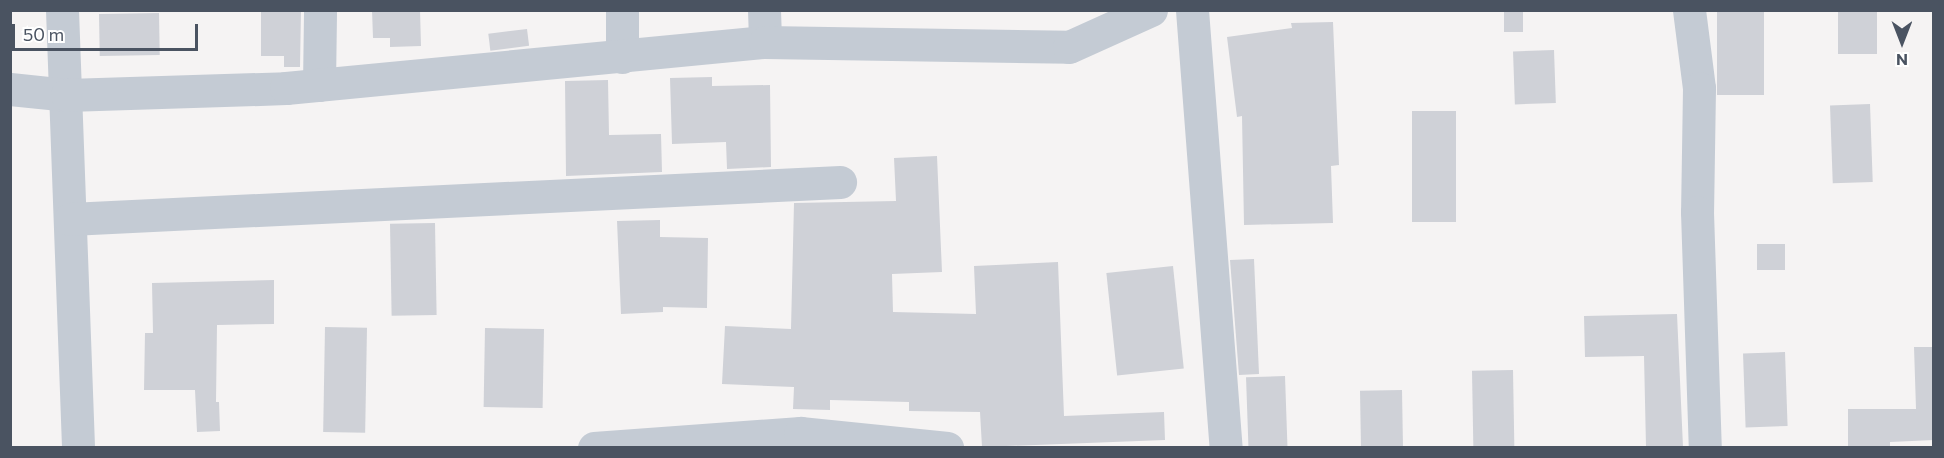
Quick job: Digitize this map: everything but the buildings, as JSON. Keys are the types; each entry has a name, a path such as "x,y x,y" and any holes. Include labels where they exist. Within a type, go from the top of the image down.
{"street":[{"path":"62,10 67,94 78,447"},
{"path":"319,85 320,10"},
{"path":"622,10 622,57"},
{"path":"10,89 67,94 319,85 622,57 764,26 1069,47 1151,10"},
{"path":"1192,10 1226,447"},
{"path":"1689,10 1699,88 1697,212 1705,447"},
{"path":"70,219 840,182"},
{"path":"594,447 800,433 947,447"}]}
